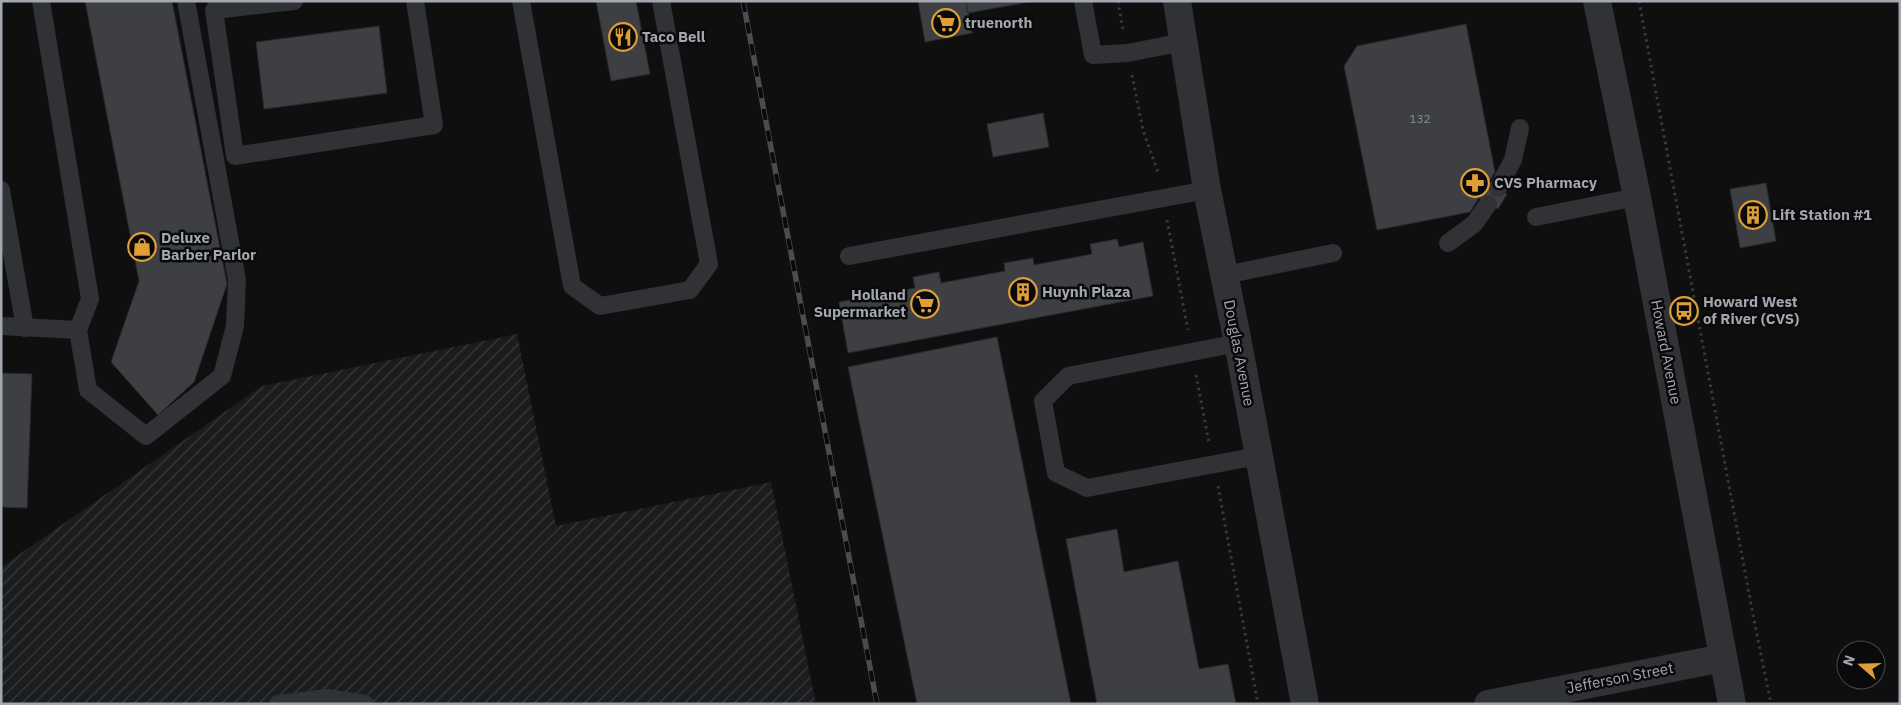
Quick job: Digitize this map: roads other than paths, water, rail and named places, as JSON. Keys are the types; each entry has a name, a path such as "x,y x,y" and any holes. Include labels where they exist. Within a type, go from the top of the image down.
{"street":[{"name":"Douglas Avenue","path":"1177,1 1207,190 1238,344 1305,704"},
{"name":"Howard Avenue","path":"1597,1 1638,197 1732,704"},
{"name":"Jefferson Street","path":"1488,704 1723,658"}],"lane":[{"path":"42,1 90,299 78,330 88,390 146,436 222,376 236,326 237,280 186,1"},
{"path":"294,1 214,10 235,156 434,125 415,1"},
{"path":"521,1 572,286 600,306 690,290 709,264 661,1"},
{"path":"1083,1 1093,55 1128,53 1183,42"},
{"path":"1498,188 1513,160 1520,128"},
{"path":"1,190 25,328"},
{"path":"850,256 1207,190"},
{"path":"1536,217 1638,197"},
{"path":"1448,243 1474,224 1488,204"},
{"path":"1224,275 1333,253"},
{"path":"1,326 78,330"},
{"path":"1238,344 1068,376 1043,401 1056,472 1087,488 1258,456"},
{"path":"278,704 327,698 366,704"}],"railway":[{"path":"743,1 877,704"}],"place":[{"name":"truenorth","path":"946,23"},
{"name":"Taco Bell","path":"623,37"},
{"name":"CVS Pharmacy","path":"1475,183"},
{"name":"Lift Station #1","path":"1753,215"},
{"name":"Deluxe Barber Parlor","path":"142,247"},
{"name":"Huynh Plaza","path":"1023,292"},
{"name":"Holland Supermarket","path":"925,304"},
{"name":"Howard West of River (CVS)","path":"1684,311"}]}
